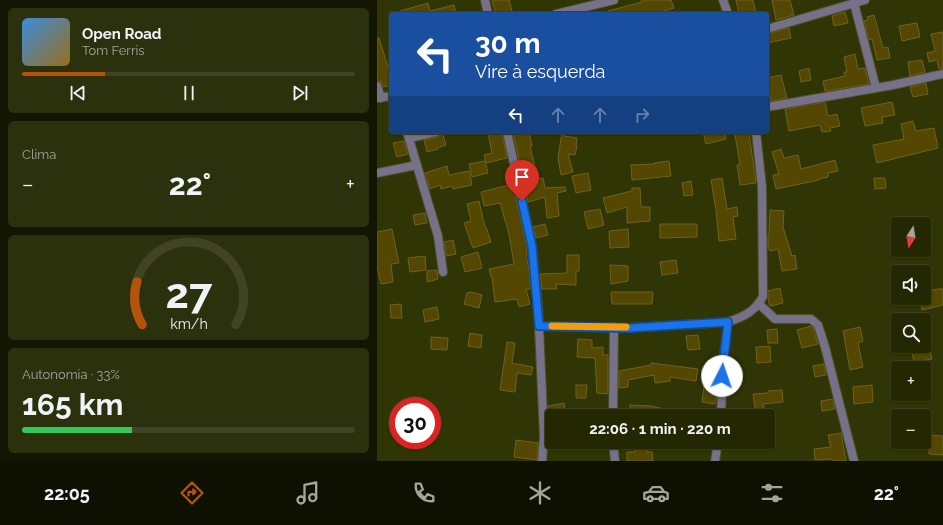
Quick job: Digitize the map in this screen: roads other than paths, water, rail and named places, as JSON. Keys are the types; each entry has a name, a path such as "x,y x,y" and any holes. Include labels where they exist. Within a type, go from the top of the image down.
{"street":[{"path":"485,0 488,12"},
{"path":"564,12 614,0"},
{"path":"723,0 727,12"},
{"path":"769,28 865,0"},
{"path":"854,3 876,88"},
{"path":"769,107 876,88 943,74"},
{"path":"377,86 379,98 389,96"},
{"path":"507,134 532,246 539,326 543,428 542,461"},
{"path":"539,326 629,328 728,322 751,312 759,304 763,296 762,187 756,134"},
{"path":"408,135 438,236 443,272"},
{"path":"377,173 417,165"},
{"path":"759,304 775,319 811,319 818,325 854,461"},
{"path":"721,409 723,362 728,322"},
{"path":"613,409 614,327"},
{"path":"614,449 615,461"},
{"path":"715,461 717,449"}]}
